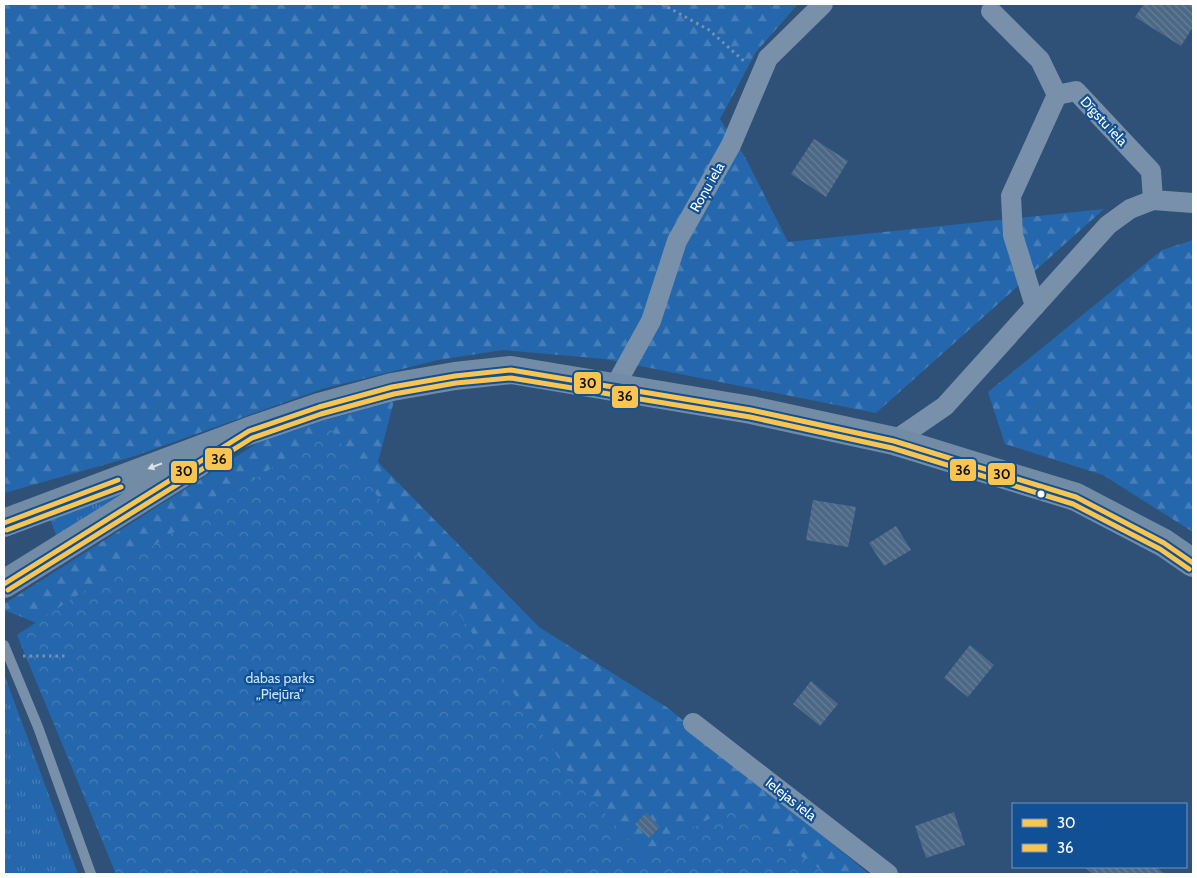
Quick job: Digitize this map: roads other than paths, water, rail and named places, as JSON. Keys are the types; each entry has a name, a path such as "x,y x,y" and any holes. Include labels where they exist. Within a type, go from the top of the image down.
{"street":[{"name":"Roņu iela","path":"615,386 651,321 677,242 731,145 768,58 823,4"},
{"path":"991,11 1040,60 1057,95 1011,196 1013,234 1035,306"},
{"name":"Dīgstu iela","path":"1057,95 1076,91 1151,171 1153,200"},
{"path":"894,441 945,406 1108,225 1130,210 1153,200 1193,203"},
{"path":"4,522 249,431 319,408 392,387 455,376 511,370 751,410 894,441 1076,497 1164,543 1193,562"},
{"path":"4,584 249,431"},
{"name":"Ielejas iela","path":"693,723 888,874"}],"lane":[{"path":"6,650 38,727 91,874"}],"park label":[{"name":"dabas parks „Piejūra”","path":"280,686"}]}
